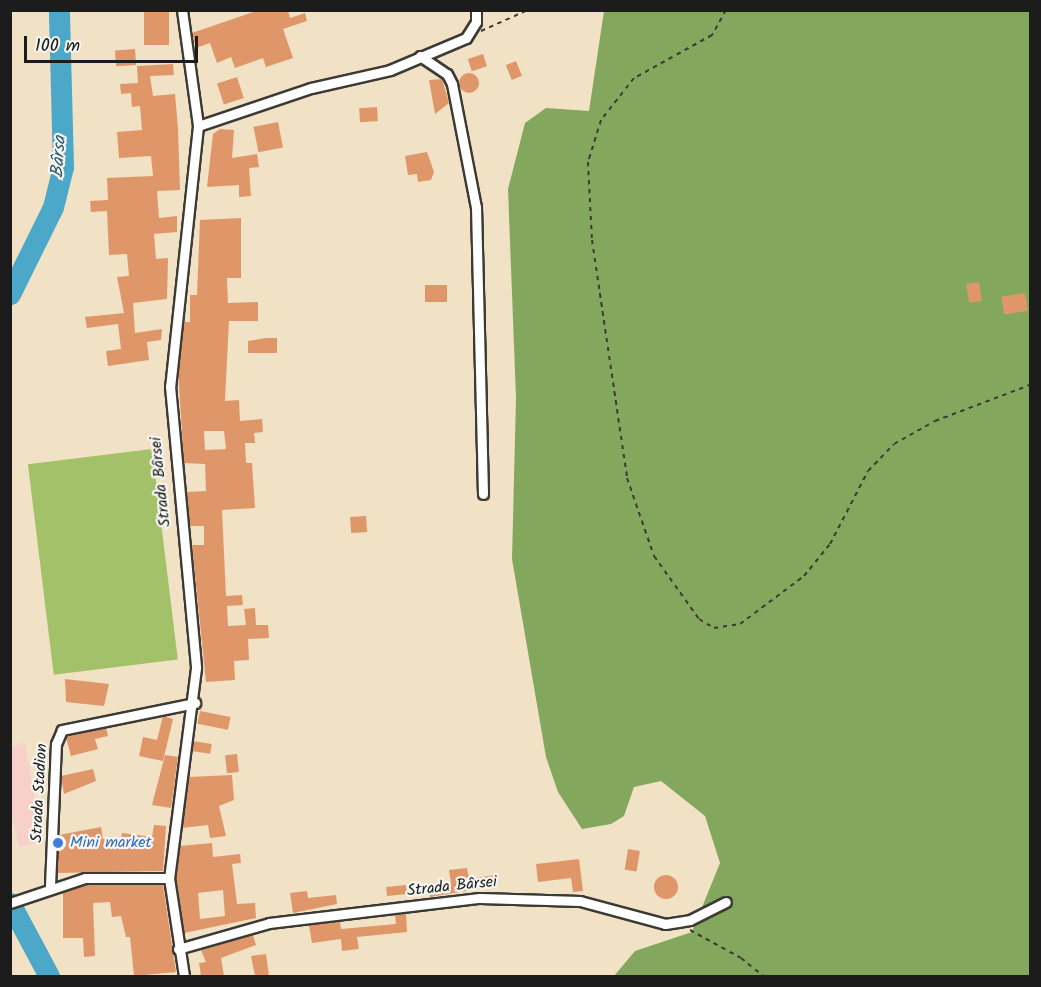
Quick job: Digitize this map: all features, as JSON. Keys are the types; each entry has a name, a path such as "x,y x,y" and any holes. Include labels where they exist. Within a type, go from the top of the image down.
{"street":[{"name":"Strada Bârsei","path":"182,10 198,126 170,386 195,703 169,878 178,949 184,976"},
{"path":"198,126 311,88 375,76 472,33 476,10"},
{"path":"420,56 447,74 452,84 476,207 483,494"},
{"name":"Strada Stadion","path":"50,886 56,744 62,730 195,703"},
{"path":"10,903 50,886 105,877 169,878"},
{"name":"Strada Bârsei","path":"178,949 269,923 510,896 580,901 645,921 676,923 726,902"}],"path":[{"path":"472,33 528,10"},
{"path":"726,10 712,35 650,65 634,78 601,120 588,162 592,240 627,478 654,556 699,619 714,628 740,624 804,576 830,544 868,471 894,444 935,421 1030,385"},
{"path":"676,923 741,958 763,976"}],"shaded area":[{"path":"25,743 43,841 19,847 11,812 11,746"}],"green space":[{"path":"604,11 1030,11 1030,976 614,976 635,951 692,932 720,863 705,816 661,781 634,787 624,816 611,824 582,829 558,792 546,757 512,559 516,398 508,189 525,123 546,108 589,111"},
{"path":"152,449 178,659 54,675 28,464"}],"building":[{"path":"144,10 169,10 169,45 144,45"},
{"path":"259,10 288,10 290,18 305,13 307,21 283,29 293,58 266,67 263,58 235,68 231,57 217,63 210,43 196,48 192,33"},
{"path":"135,49 136,65 116,66 115,50"},
{"path":"483,54 487,66 472,71 468,59"},
{"path":"516,61 522,76 512,80 506,65"},
{"path":"173,64 174,75 150,76 153,96 175,94 178,128 180,190 157,191 159,218 177,216 177,232 154,234 156,259 168,258 167,299 133,303 135,333 162,329 161,340 147,342 149,360 108,366 106,351 121,349 118,324 87,328 85,317 124,313 117,277 129,276 127,254 109,255 107,211 91,212 90,201 108,200 107,178 153,176 151,156 119,158 117,132 142,130 140,106 132,107 131,93 121,94 120,84 138,83 137,66"},
{"path":"469,73 476,76 479,83 476,90 469,93 462,90 459,83 462,76"},
{"path":"237,77 244,98 224,104 217,83"},
{"path":"442,79 449,103 435,114 429,80"},
{"path":"377,107 378,121 360,122 359,108"},
{"path":"278,122 283,148 258,152 253,127"},
{"path":"220,129 234,130 232,158 257,154 259,167 249,168 251,196 239,197 239,185 207,187 213,134"},
{"path":"427,152 434,172 431,180 418,182 417,174 408,175 405,156"},
{"path":"241,218 241,278 227,278 228,303 258,302 258,321 229,321 225,401 239,400 240,421 262,419 263,432 254,433 255,443 245,443 246,463 252,463 255,508 222,510 226,596 242,595 243,605 227,606 228,626 246,625 244,609 255,608 256,625 268,625 269,638 248,639 249,660 234,661 235,680 206,682 192,545 204,545 204,526 190,526 187,492 206,491 205,464 184,463 178,371 184,322 190,322 190,295 197,295 200,220","holes":["204,431 224,431 226,449 205,450"]},
{"path":"979,282 982,301 969,303 966,284"},
{"path":"425,285 447,285 447,302 425,302"},
{"path":"1025,293 1028,311 1004,315 1001,297"},
{"path":"277,338 277,353 248,353 248,341"},
{"path":"366,516 367,532 351,533 350,517"},
{"path":"65,679 109,684 104,706 66,702"},
{"path":"200,711 230,717 228,730 198,724"},
{"path":"163,716 173,719 163,761 139,756 143,737 157,740"},
{"path":"106,728 108,736 95,739 98,749 71,756 66,737"},
{"path":"193,741 212,744 210,754 191,751"},
{"path":"237,754 239,772 227,773 225,755"},
{"path":"165,755 178,757 171,808 152,805"},
{"path":"93,769 96,781 64,794 61,776"},
{"path":"232,775 234,800 219,806 226,836 210,838 208,825 182,828 189,777"},
{"path":"154,825 166,826 163,871 57,873 59,835 101,827 103,839 121,839 122,833 152,837"},
{"path":"212,843 213,857 240,854 241,863 232,864 237,904 255,903 256,918 184,933 176,878 180,846","holes":["223,890 225,916 200,919 198,893"]},
{"path":"628,849 640,851 637,872 625,870"},
{"path":"579,859 583,891 573,892 571,878 538,882 536,864"},
{"path":"467,868 469,879 495,875 496,886 430,897 429,885 451,883 449,870"},
{"path":"666,875 671,876 677,882 677,892 671,898 666,899 661,898 655,892 654,887 655,882 661,876"},
{"path":"86,885 163,885 176,972 134,976 130,937 126,937 121,916 112,917 110,902 93,903 95,956 84,957 83,938 63,938 63,892"},
{"path":"406,885 407,894 387,896 386,887"},
{"path":"307,891 308,898 336,895 337,904 293,913 290,893"},
{"path":"406,914 407,932 357,937 359,949 342,951 341,939 312,943 309,925 340,921 341,929 396,924 395,915"},
{"path":"253,935 256,945 221,958 224,976 201,976 199,963 206,962 201,950"},
{"path":"266,954 269,976 255,976 251,956"}],"waterway":[{"name":"Bârsa","path":"10,294 53,207 63,167 59,10"},
{"name":"Bârsa","path":"10,903 49,976"}],"place":[{"name":"Mini market","path":"58,843"}]}
